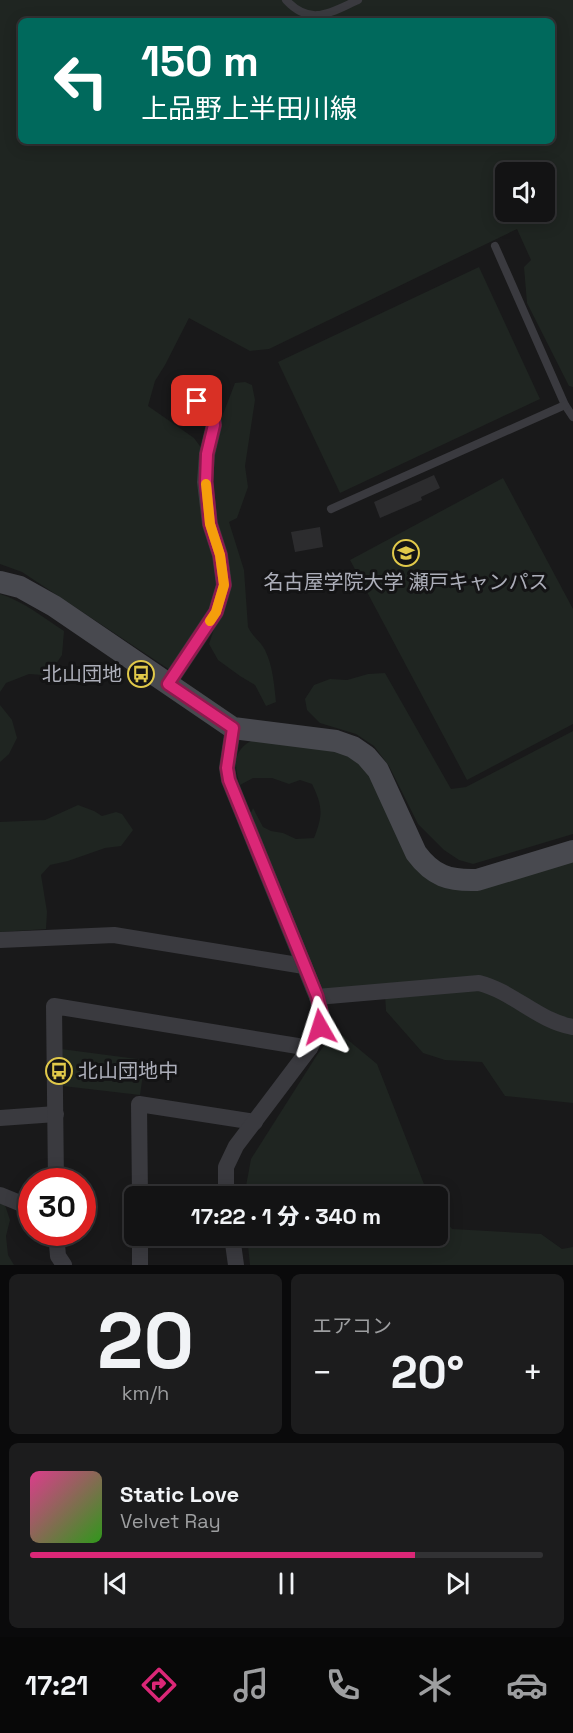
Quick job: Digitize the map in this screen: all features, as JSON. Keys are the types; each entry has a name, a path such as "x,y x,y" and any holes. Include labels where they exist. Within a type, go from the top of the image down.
{"street":[{"path":"168,684 216,612 224,585 220,555 210,524 206,482 207,454 214,425 213,417 211,410 197,401"},
{"path":"0,582 20,587 54,606 233,728 336,741 353,747 366,756 378,770 416,853 429,867 446,877 477,880 573,851"},
{"path":"226,1186 226,1167 236,1146 310,1048 320,1027 321,1012 317,996 229,780 227,768 233,728"},
{"path":"0,940 114,936 304,966"},
{"path":"317,996 479,983 495,987 563,1026 573,1027"},
{"path":"56,1168 54,1006 310,1048"},
{"path":"140,1186 139,1104 255,1122"},
{"path":"0,1118 56,1114"},
{"path":"0,1194 18,1202"},
{"path":"57,1246 58,1256 64,1265"},
{"path":"140,1246 140,1265"},
{"path":"233,1246 236,1265"}],"lane":[{"path":"286,0 299,10 317,16 328,14 358,0"},
{"path":"495,246 565,405 573,417"},
{"path":"331,509 565,405"}],"shaded area":[{"path":"0,0 573,0 573,387 569,386 527,303 524,267 531,260 517,229 269,349 250,351 189,318 155,381 148,406 194,438 202,449 218,580 212,607 170,670 22,572 0,564"},
{"path":"479,267 540,399 340,493 278,362"},
{"path":"245,382 252,385 255,400 245,466 248,487 237,518 229,522 244,570 248,627 268,656 274,682 276,702 266,706 255,685 218,660 209,644 225,604 210,483 220,422 235,383"},
{"path":"503,478 573,609 573,724 467,780 350,560"},
{"path":"0,594 25,605 64,631 62,655 53,668 43,675 29,674 6,683 0,692"},
{"path":"385,673 451,789 466,787 573,731 573,834 473,864 459,860 444,850 418,824 389,766 374,746 356,734 320,723 307,710 305,699 314,685 330,679 347,680 368,674"},
{"path":"0,705 12,720 17,738 9,754 0,762"},
{"path":"258,738 345,753 367,770 423,876 573,860 573,1023 498,984 320,990 250,815 253,808 263,827 271,831 296,839 314,838 319,823 320,805 312,784 300,780 289,784 272,778 253,778 240,785 236,770 239,751"},
{"path":"78,805 102,816 116,812 122,814 133,830 121,846 105,848 50,865 41,875 47,912 46,929 0,932 0,822 45,820"},
{"path":"477,986 573,1031 573,1103 505,1096 482,1062 445,1060 423,1053 386,1011 385,994"},
{"path":"336,1030 377,1064 425,1186 246,1186 251,1159 317,1055"},
{"path":"61,1049 145,1060 140,1095 63,1086"},
{"path":"0,1202 5,1205 10,1220 6,1236 8,1255 14,1265 0,1265"},
{"path":"448,1224 452,1229 541,1234 562,1249 573,1247 573,1265 250,1265 248,1246 448,1246"}],"building":[{"path":"434,475 440,488 421,497 422,500 380,518 374,502"},
{"path":"320,527 323,547 295,552 291,532"}],"slow traffic":[{"path":"206,484 210,524 220,555 224,585 216,612 210,621"}],"place":[{"name":"名古屋学院大学 瀬戸キャンパス","path":"406,553"},
{"name":"北山団地","path":"141,674"},
{"name":"北山団地中","path":"59,1071"}],"route":[{"path":"197,401 211,410 213,417 214,425 207,454 207,506 213,538 220,555 224,585 216,612 168,684 233,728 227,768 229,780 317,996 321,1012 320,1027"}]}
